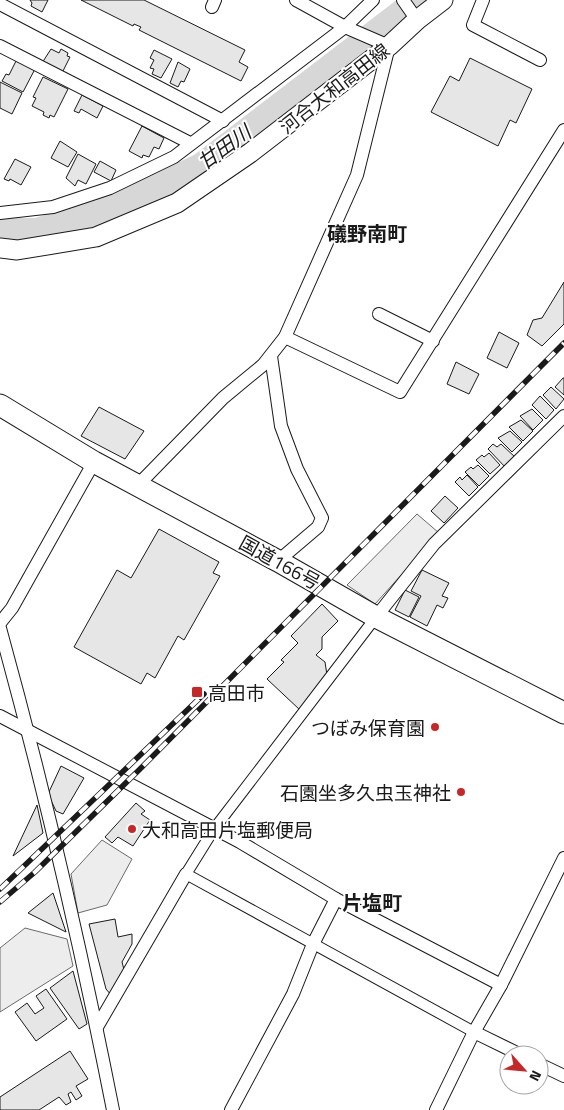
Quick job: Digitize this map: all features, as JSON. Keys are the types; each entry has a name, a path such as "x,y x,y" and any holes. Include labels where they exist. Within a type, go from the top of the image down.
{"highway":[{"name":"国道166号","path":"2,406 94,462 139,484 376,617 564,713"}],"main road":[{"name":"河合大和高田線","path":"0,248 17,250 96,237 177,203 250,153 414,16 443,0"}],"street":[{"path":"139,484 223,398 271,356 285,337 357,175 382,43 349,29 296,0"},
{"path":"0,213 53,207 110,188 174,157 190,143 224,121 349,29 373,0"},
{"path":"403,0 414,16"},
{"path":"483,0 473,24 540,60"},
{"path":"0,4 224,121"},
{"path":"0,46 190,143"},
{"path":"285,337 400,392 564,130"},
{"path":"379,314 433,341"},
{"path":"271,356 281,426 297,469 322,518 318,527 278,561"},
{"path":"97,1027 214,829 376,617 434,544 564,416"},
{"path":"0,623 12,608 94,462"},
{"path":"0,628 28,730 97,1027 113,1110"},
{"path":"0,716 214,829 336,899 500,984"},
{"path":"436,1110 564,858"},
{"path":"186,874 501,1045"},
{"path":"231,1110 293,994 313,944 336,899"},
{"path":"549,1069 564,1076"}],"shaded area":[{"path":"417,514 439,533 375,604 347,585"},
{"path":"102,840 132,859 107,905 78,913 71,874"},
{"path":"25,928 67,939 73,966 0,1012 0,948"}],"building":[{"path":"30,0 48,0 42,12 31,6"},
{"path":"81,0 144,0 245,50 239,62 248,67 241,81 139,30 141,27 134,24 133,26"},
{"path":"51,49 59,53 61,49 68,53 67,56 70,57 62,73 42,63"},
{"path":"154,50 172,59 161,78 152,74 154,69 150,68 154,60 150,58"},
{"path":"470,58 532,89 516,123 510,120 498,146 431,112 450,76 459,81"},
{"path":"16,61 35,69 23,92 2,81 6,74 9,75"},
{"path":"178,62 190,69 184,82 181,81 178,87 170,83"},
{"path":"43,77 68,89 54,117 50,115 49,118 43,115 44,112 32,106 36,98 33,97"},
{"path":"0,82 22,93 12,114 0,108"},
{"path":"82,95 103,106 97,118 81,109 79,113 74,111"},
{"path":"142,126 164,138 159,149 154,147 149,157 143,155 142,158 129,151"},
{"path":"60,141 77,152 68,167 51,158"},
{"path":"78,154 96,164 86,184 78,180 75,186 66,178"},
{"path":"15,159 31,167 21,185 10,179 9,181 4,179"},
{"path":"100,161 116,170 111,181 94,172"},
{"path":"564,282 564,324 542,346 527,335 533,320 542,318"},
{"path":"499,332 519,343 507,368 487,358"},
{"path":"456,362 479,374 469,394 447,384"},
{"path":"564,378 564,395 555,387"},
{"path":"551,387 564,399 556,409 543,395"},
{"path":"540,396 554,410 546,419 532,405"},
{"path":"99,407 144,431 125,459 81,436"},
{"path":"532,409 543,420 533,430 520,416"},
{"path":"521,420 533,431 523,441 509,427"},
{"path":"510,431 522,442 512,452 498,438"},
{"path":"493,444 497,447 501,444 516,458 506,468 488,449"},
{"path":"489,453 500,465 490,474 476,460 482,455 484,457"},
{"path":"478,465 489,476 479,486 465,472 471,467 473,469"},
{"path":"467,475 478,487 469,496 455,482 460,477 462,480"},
{"path":"445,496 458,508 444,523 431,511"},
{"path":"159,529 219,562 213,573 220,576 184,640 178,636 155,678 147,673 141,684 74,647 117,570 131,578"},
{"path":"422,570 449,583 442,596 448,598 443,608 437,605 427,626 410,617 421,596 411,591"},
{"path":"405,590 419,597 409,617 395,610"},
{"path":"322,604 338,621 322,637 322,649 316,655 325,662 327,675 300,710 267,679 284,662 281,660 298,643 291,636"},
{"path":"61,766 84,778 63,814 56,811 48,794"},
{"path":"136,803 145,811 141,814 150,820 133,846 118,837 112,843 105,837"},
{"path":"37,805 43,833 13,856"},
{"path":"53,893 66,932 28,913"},
{"path":"115,919 118,937 132,934 132,944 122,962 126,977 111,995 106,989 89,924"},
{"path":"73,971 87,1024 79,1029 50,988"},
{"path":"46,989 67,1019 36,1041 15,1012 27,1003 35,1014 44,1008 36,996"},
{"path":"70,1051 88,1079 76,1086 82,1096 76,1100 71,1092 68,1094 71,1102 66,1105 59,1097 39,1110 0,1110 0,1097"}],"waterway":[{"name":"甘田川","path":"0,231 37,231 118,206 201,166 418,0"}],"railway":[{"path":"0,902 35,872 139,770 564,343"},
{"path":"0,889 204,694"}],"place":[{"name":"高田市","path":"197,692"},
{"name":"つぼみ保育園","path":"435,727"},
{"name":"石園坐多久虫玉神社","path":"461,792"},
{"name":"大和高田片塩郵便局","path":"132,829"}],"district":[{"name":"礒野南町","path":"367,233"},
{"name":"片塩町","path":"372,902"}]}
